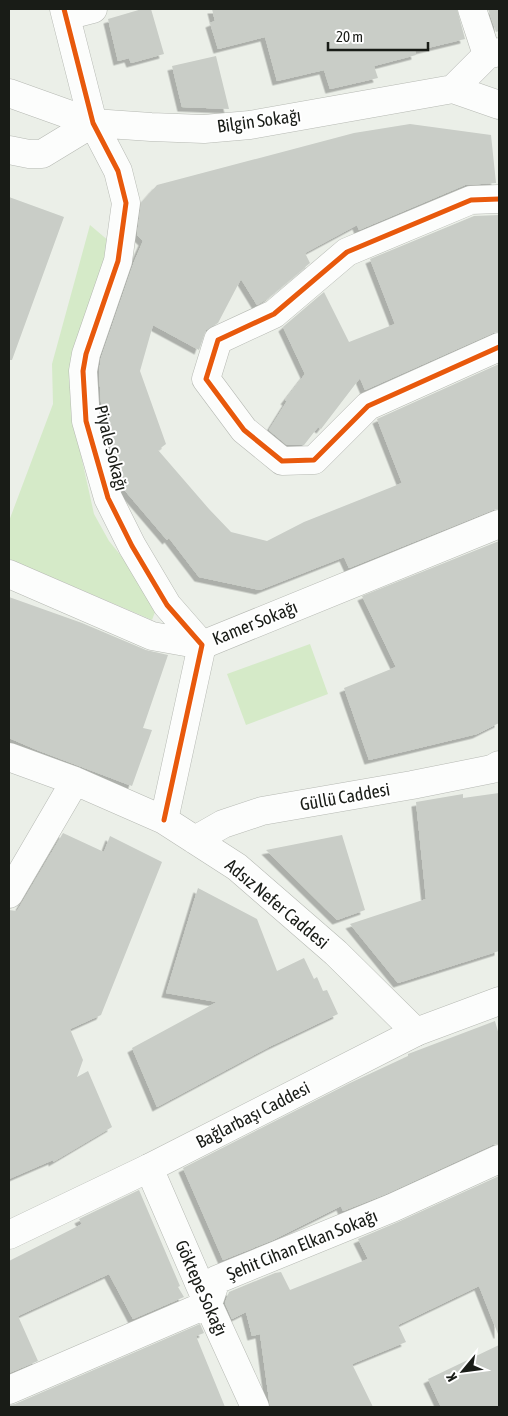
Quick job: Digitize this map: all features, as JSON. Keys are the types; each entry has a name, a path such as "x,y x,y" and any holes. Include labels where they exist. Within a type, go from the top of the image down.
{"street":[{"path":"65,12 93,9"},
{"path":"453,89 493,54 472,9"},
{"name":"Piyale Sokağı","path":"65,12 93,123 118,171 126,203 118,261 86,354 83,370 86,421 108,498 128,538 167,605 202,645"},
{"path":"453,89 499,104"},
{"name":"Bilgin Sokağı","path":"9,93 93,123 204,129 250,125 453,89"},
{"path":"9,150 42,154 93,123"},
{"path":"499,199 471,200 347,252 274,314 218,340 206,379 244,430 282,461 314,460 368,406 499,348"},
{"name":"Kamer Sokağı","path":"9,574 152,636 202,645 499,524"},
{"path":"164,820 202,645"},
{"name":"Adsız Nefer Caddesi","path":"9,758 75,781 164,820 238,867 336,953 416,1032"},
{"name":"Güllü Caddesi","path":"195,840 223,824 262,811 412,785 499,766"},
{"path":"9,894 75,781"},
{"name":"Bağlarbaşı Caddesi","path":"9,1235 149,1168 416,1032 499,1001"},
{"name":"Şehit Cihan Elkan Sokağı","path":"208,1304 216,1280 392,1208 499,1159"},
{"name":"Göktepe Sokağı","path":"149,1168 255,1407"},
{"path":"9,1390 208,1304"}],"green space":[{"path":"90,225 110,242 80,392 80,451 94,514 109,541 153,595 155,612 152,620 9,559 9,521 53,404 52,364"},
{"path":"310,644 328,694 246,725 227,674"}],"building":[{"path":"142,9 151,9 164,54 131,63 129,58 118,61 108,19"},
{"path":"212,9 457,9 465,39 415,51 416,55 374,66 378,78 330,89 324,70 277,81 265,37 218,49 210,23 215,21"},
{"path":"488,9 499,9 499,31 496,32"},
{"path":"216,56 229,109 182,107 172,66"},
{"path":"410,124 491,135 496,183 465,185 359,230 357,225 305,253 310,263 257,305 241,279 218,323 206,330 199,350 153,325 140,371 166,444 158,450 231,532 267,541 304,522 402,483 377,419 499,364 499,509 349,568 344,557 260,590 199,577 169,538 167,540 121,486 102,418 99,372 101,358 143,241 137,235 141,203 157,185 354,133"},
{"path":"9,197 64,217 12,360 9,360"},
{"path":"499,215 499,332 365,390 360,378 321,429 318,427 304,445 287,445 269,430 287,401 285,400 305,374 283,327 324,292 349,342 395,324 370,259 474,216"},
{"path":"499,541 499,723 477,734 369,760 344,688 396,667 362,596"},
{"path":"9,597 82,623 146,650 168,655 143,728 152,730 132,786 9,738"},
{"path":"499,793 499,951 398,983 350,924 426,899 416,802 463,794 463,798"},
{"path":"63,833 104,852 110,836 162,862 101,1015 70,1029 83,1060 77,1077 88,1071 112,1127 53,1162 53,1160 9,1179 9,910 17,911"},
{"path":"342,835 365,910 337,920 266,850"},
{"path":"198,888 257,919 277,971 304,958 314,979 317,977 323,991 327,990 338,1014 271,1046 157,1107 132,1048 217,1002 166,993"},
{"path":"495,1021 499,1035 499,1144 492,1145 386,1194 343,1211 341,1206 273,1240 223,1260 183,1168 350,1083 408,1056 408,1054"},
{"path":"499,1176 499,1334 479,1286 398,1325 406,1342 352,1364 373,1407 270,1407 260,1334 252,1336 246,1312 232,1319 225,1303 229,1292 281,1272 290,1290 368,1259 358,1239"},
{"path":"139,1190 180,1286 178,1287 184,1297 133,1319 109,1274 18,1316 38,1361 9,1373 9,1261 82,1224 79,1219"},
{"path":"200,1324 204,1333 196,1336 225,1407 9,1407 9,1405"},
{"path":"499,1345 499,1407 441,1407 428,1379"}],"cycle path":[{"path":"64,9 93,123 118,171 126,203 118,261 86,354 83,371 86,421 108,498 132,546 167,605 202,645 164,820"},
{"path":"499,199 471,200 347,252 274,314 218,340 206,379 244,430 282,461 314,460 368,406 499,347"}]}
